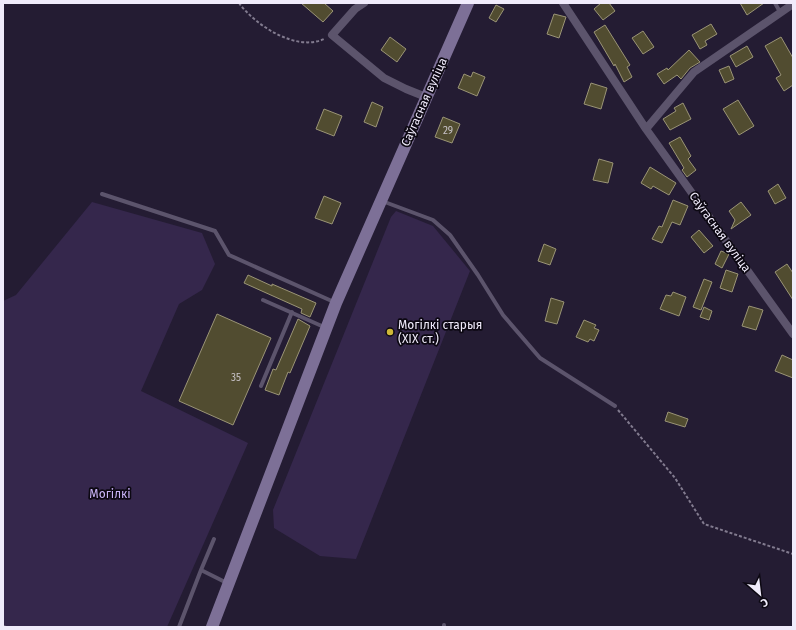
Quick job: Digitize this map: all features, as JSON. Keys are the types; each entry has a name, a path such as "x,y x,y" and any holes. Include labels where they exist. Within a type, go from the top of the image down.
{"main road":[{"name":"Саўгасная вуліца","path":"212,627 336,303 468,3"}],"street":[{"path":"364,3 355,9 332,35 384,78 426,97"},
{"name":"Саўгасная вуліца","path":"563,3 646,129 793,334"},
{"path":"646,129 694,72 793,4"}],"lane":[{"path":"775,3 780,12"},
{"path":"102,194 214,231 229,254 336,303"},
{"path":"381,200 432,220 450,235 478,275 503,315 540,358 615,406"},
{"path":"263,300 327,328"},
{"path":"261,386 292,312"},
{"path":"179,627 214,540"},
{"path":"201,570 229,584"}],"path":[{"path":"239,3 244,11 270,30 290,40 306,42 318,41 332,35"},
{"path":"615,406 675,478 704,524 793,554"}],"green space":[{"name":"Могілкі","path":"92,202 202,233 215,264 202,290 179,304 141,391 248,443 167,627 3,627 3,301 16,295"},
{"path":"396,211 433,226 470,271 356,559 320,556 274,528 273,510 391,217"}],"building":[{"path":"301,3 324,3 333,11 323,22"},
{"path":"601,3 609,3 615,11 603,20 594,9"},
{"path":"740,3 764,3 747,15"},
{"path":"496,5 504,9 496,22 489,18"},
{"path":"554,14 566,17 559,38 547,34"},
{"path":"711,24 717,34 705,41 707,45 700,49 692,35"},
{"path":"605,25 630,65 627,67 632,77 624,82 615,64 614,66 594,32"},
{"path":"643,31 654,47 643,54 632,38"},
{"path":"390,37 406,49 397,62 381,50"},
{"path":"781,37 793,58 793,85 784,91 776,78 781,75 765,46"},
{"path":"747,46 753,57 736,67 730,56"},
{"path":"689,50 700,62 690,68 681,79 677,75 664,84 657,74 667,68 668,70"},
{"path":"729,66 734,79 725,83 719,70"},
{"path":"473,72 485,77 477,96 458,88 464,74 471,77"},
{"path":"591,83 607,88 601,109 584,104"},
{"path":"738,100 754,126 739,135 723,109"},
{"path":"372,102 383,107 376,127 364,122"},
{"path":"683,103 691,119 670,130 663,119 676,111 674,108"},
{"path":"324,109 342,116 334,136 316,129"},
{"path":"443,117 460,124 452,143 435,137"},
{"path":"680,137 691,156 688,159 696,170 687,177 682,170 684,168 669,143"},
{"path":"599,159 613,163 608,183 593,180"},
{"path":"650,167 676,183 669,195 653,186 651,189 641,183"},
{"path":"778,184 786,198 775,204 768,191"},
{"path":"324,196 341,203 332,224 315,218"},
{"path":"673,200 688,206 680,225 672,222 662,243 652,239 659,226 662,227"},
{"path":"741,202 751,215 731,229 735,220 729,211"},
{"path":"699,230 713,246 704,253 691,237"},
{"path":"544,244 556,249 550,265 538,261"},
{"path":"721,251 729,254 722,268 715,264"},
{"path":"787,264 793,273 793,300 775,272"},
{"path":"726,270 738,274 732,292 720,288"},
{"path":"248,275 316,303 310,317 301,313 302,309 244,283"},
{"path":"704,279 712,282 701,310 693,307"},
{"path":"673,292 686,297 679,316 660,309 666,295 671,296"},
{"path":"551,298 564,302 557,324 545,321"},
{"path":"749,306 763,310 756,330 742,326"},
{"path":"704,307 712,311 709,320 700,317"},
{"path":"217,314 271,338 233,425 179,401"},
{"path":"298,319 310,326 290,373 288,372 279,395 265,390 273,369 276,370"},
{"path":"584,320 596,325 594,328 599,330 594,341 590,339 588,342 576,337"},
{"path":"782,355 793,360 793,378 775,371"},
{"path":"668,412 688,419 685,427 665,421"}],"place":[{"name":"Могілкі старыя (XIX ст.)","path":"390,332"}]}
